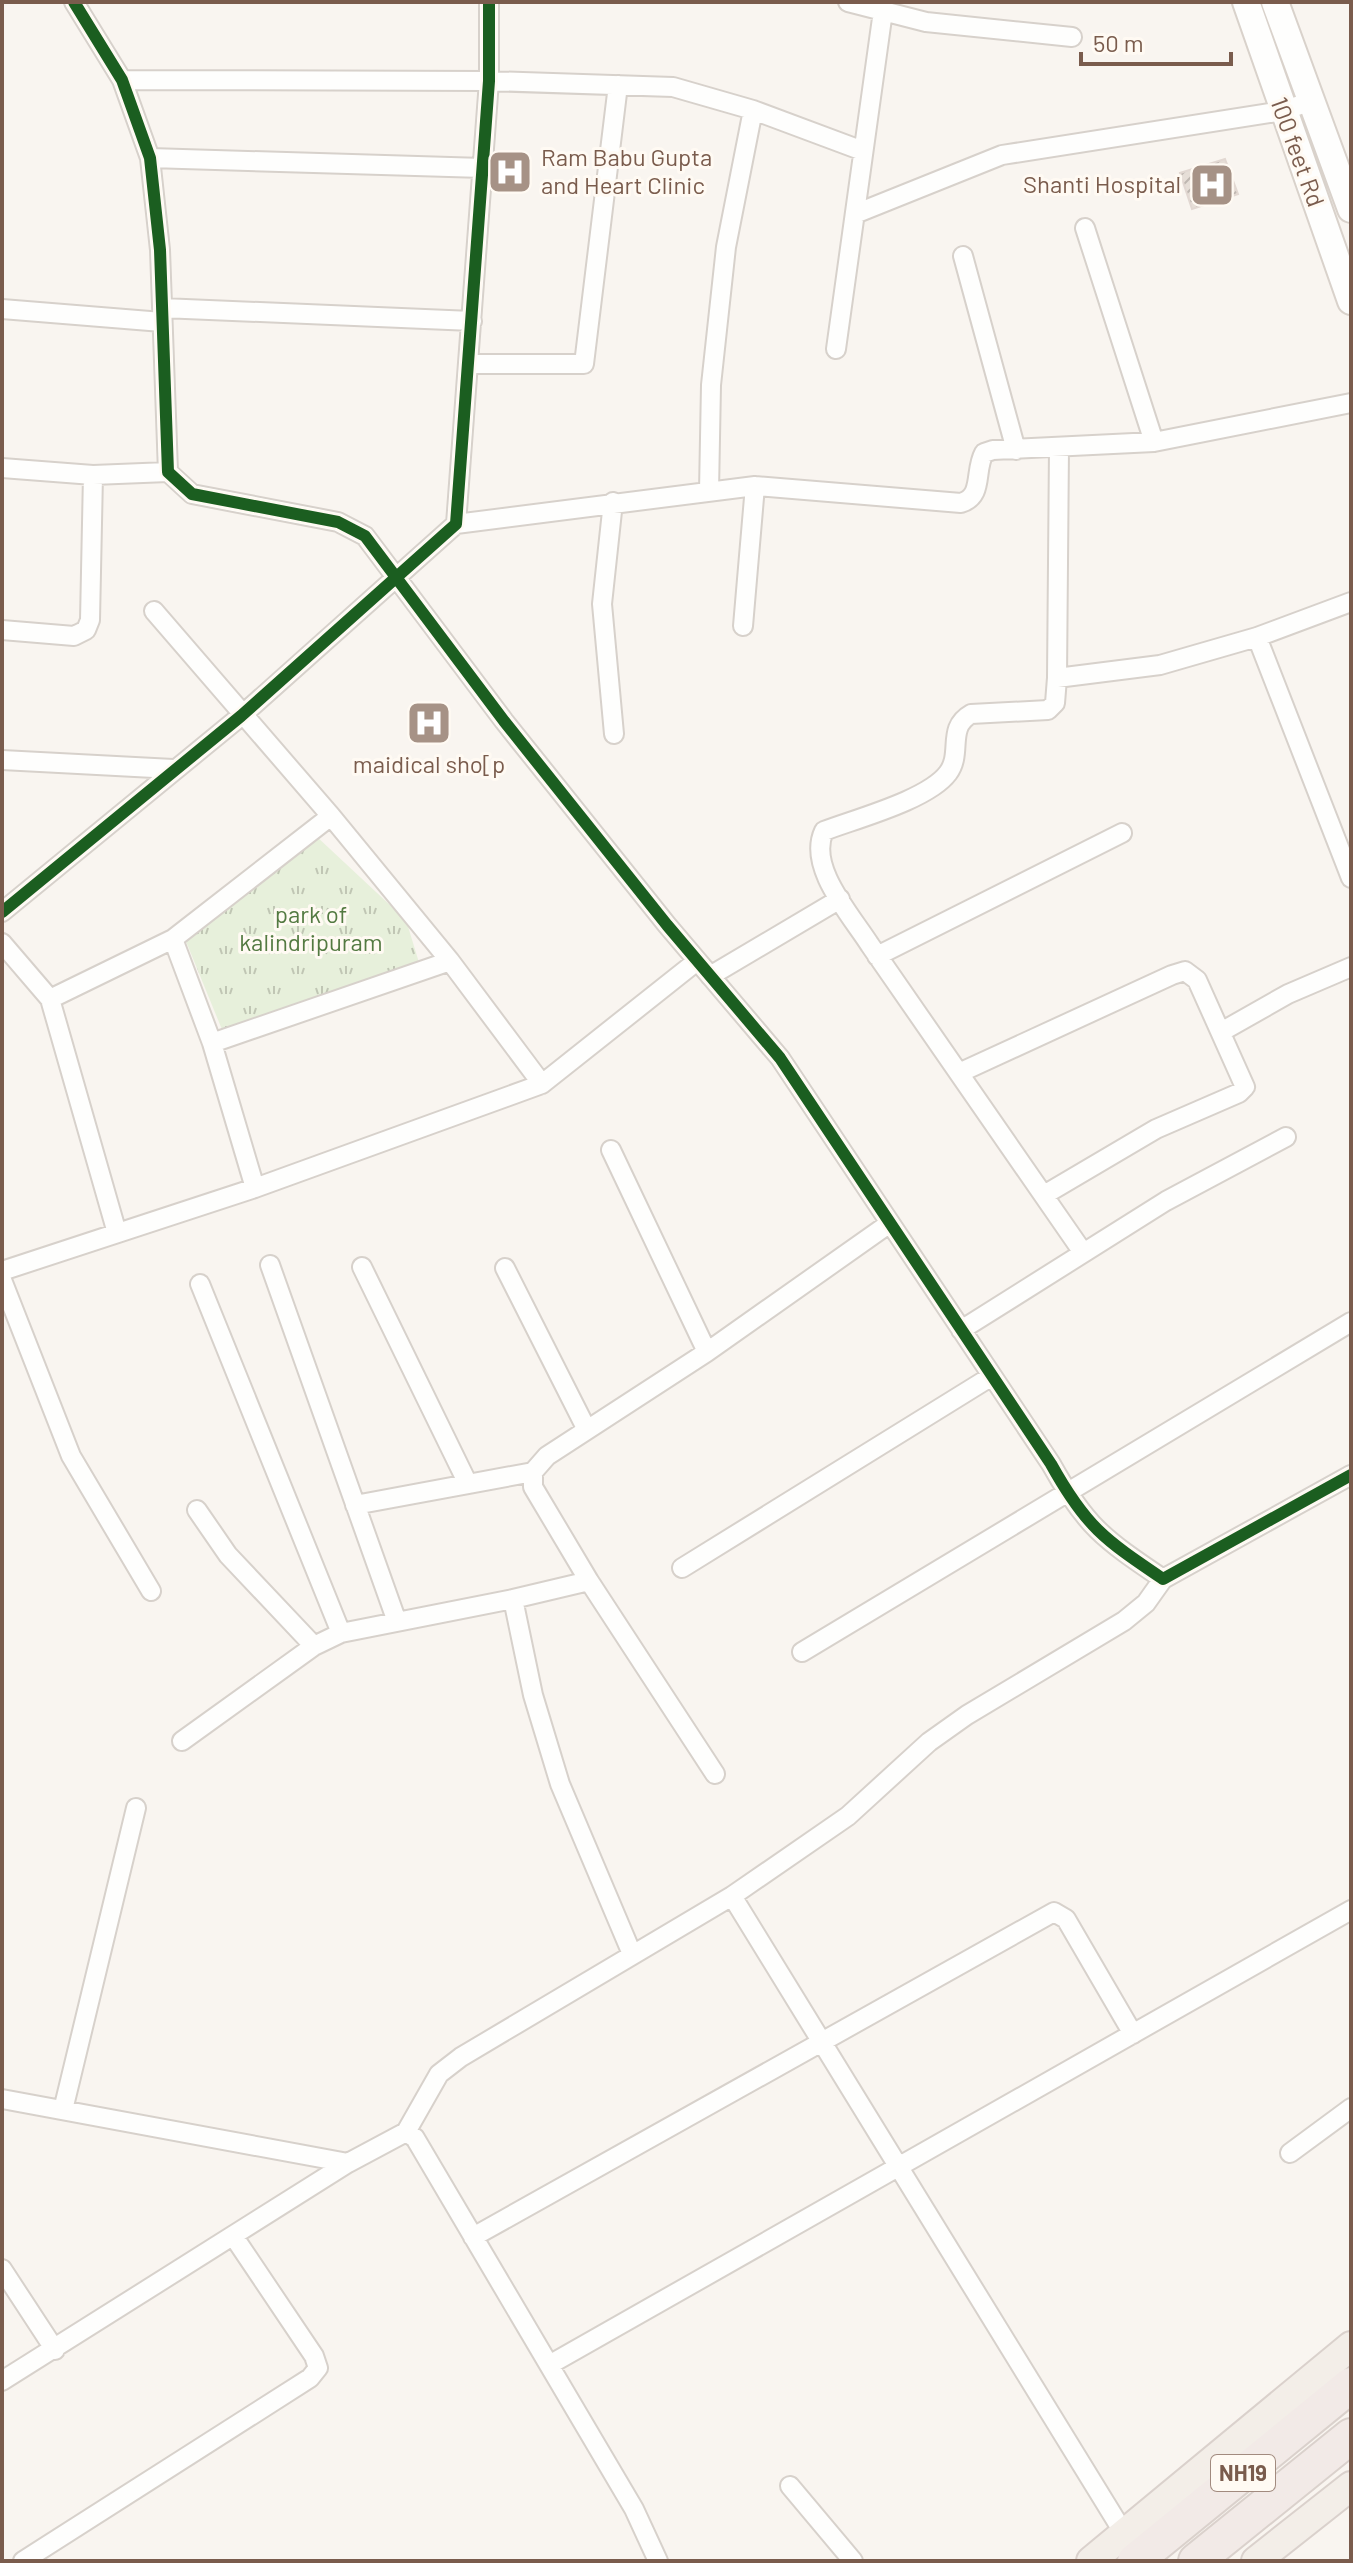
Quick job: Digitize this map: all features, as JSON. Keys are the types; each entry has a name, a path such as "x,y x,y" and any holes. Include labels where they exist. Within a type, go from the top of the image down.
{"highway":[{"name":"NH19","path":"1130,2548 1351,2385"},
{"name":"NH19","path":"1196,2561 1351,2436"}],"main road":[{"name":"100 feet Rd","path":"1246,2 1351,301"},
{"path":"1275,2 1351,209"},
{"path":"1091,2561 1130,2548 1351,2346"},
{"path":"1256,2561 1351,2486"}],"street":[{"path":"74,2 122,80 150,158 162,315 168,472"},
{"path":"456,524 489,81 489,2"},
{"path":"848,2 926,22 997,32 1072,37"},
{"path":"836,349 883,11"},
{"path":"122,80 489,81 673,87 753,110 863,151"},
{"path":"469,364 584,364 618,85"},
{"path":"855,214 1002,155 1071,141 1283,111 1311,101"},
{"path":"709,491 712,369 726,247 753,110"},
{"path":"150,158 483,168"},
{"path":"1085,228 1154,442"},
{"path":"963,256 1016,450"},
{"path":"2,309 472,321"},
{"path":"2,912 241,716 456,524 755,486 961,503 970,500 976,492 984,453 1154,442 1351,403"},
{"path":"1059,448 1055,703 1048,710 971,714 963,718 955,728 955,759 938,783 824,831 817,845 822,863 840,899 877,956 1082,1251"},
{"path":"2,468 93,475 168,472 192,494 338,522 365,536 504,721 697,961 780,1058 1097,1533 1163,1579"},
{"path":"2,630 74,636 86,630 90,620 93,475"},
{"path":"743,626 755,486"},
{"path":"613,502 602,604 614,734"},
{"path":"1057,678 1160,665 1257,637 1351,602"},
{"path":"154,611 241,716 331,816 450,961 542,1084"},
{"path":"1257,637 1351,878"},
{"path":"2,760 173,769"},
{"path":"50,999 173,939 331,816"},
{"path":"877,956 1122,833"},
{"path":"710,976 840,899"},
{"path":"173,939 212,1043 255,1188"},
{"path":"2,943 50,999 117,1233"},
{"path":"212,1043 450,961"},
{"path":"2,1271 255,1188 542,1084 697,961"},
{"path":"1221,1032 1288,994 1351,967"},
{"path":"959,1073 1185,971 1197,980 1245,1080 1239,1093 1156,1129 1044,1195"},
{"path":"961,1330 1082,1251 1166,1201 1286,1137"},
{"path":"611,1150 707,1352"},
{"path":"355,1505 533,1472 547,1456 707,1352 890,1223"},
{"path":"270,1265 396,1619"},
{"path":"362,1267 468,1484"},
{"path":"505,1268 587,1430"},
{"path":"2,1280 71,1456 151,1591"},
{"path":"200,1284 341,1633"},
{"path":"802,1652 1351,1322"},
{"path":"682,1568 992,1376"},
{"path":"533,1472 533,1487 589,1581 715,1774"},
{"path":"2,2381 348,2163 406,2132 431,2085 461,2057 732,1896 848,1816 929,1742 1124,1621 1146,1603 1163,1579 1351,1475"},
{"path":"197,1510 228,1555 314,1646"},
{"path":"182,1741 314,1646 341,1633 396,1619 513,1599 589,1581"},
{"path":"513,1599 533,1695 560,1784 632,1954"},
{"path":"63,2110 136,1808"},
{"path":"732,1896 1130,2548"},
{"path":"549,2365 1351,1910"},
{"path":"473,2237 824,2044 1054,1912 1066,1919 1133,2034"},
{"path":"2,2099 348,2163"},
{"path":"1290,2153 1351,2108"},
{"path":"406,2132 415,2138 634,2509 658,2561"},
{"path":"32,2559 310,2378 318,2368 314,2356 234,2237"},
{"path":"2,2269 55,2350"},
{"path":"790,2486 853,2561"}],"green space":[{"name":"park of kalindripuram","path":"315,835 406,920 421,969 223,1032 185,939"}],"building":[{"path":"503,155 519,157 516,192 500,191"},
{"path":"1225,159 1238,194 1192,209 1180,173"}],"cycle path":[{"path":"74,2 122,80 150,158 160,250 168,472 192,494 338,522 365,536 504,721 667,925 780,1058 1075,1503 1111,1542 1163,1579 1351,1475"},
{"path":"2,912 241,716 456,524 489,81 489,2"}],"place":[{"name":"Ram Babu Gupta and Heart Clinic","path":"510,172"},
{"name":"Shanti Hospital","path":"1212,185"},
{"name":"maidical sho[p","path":"429,723"}]}
